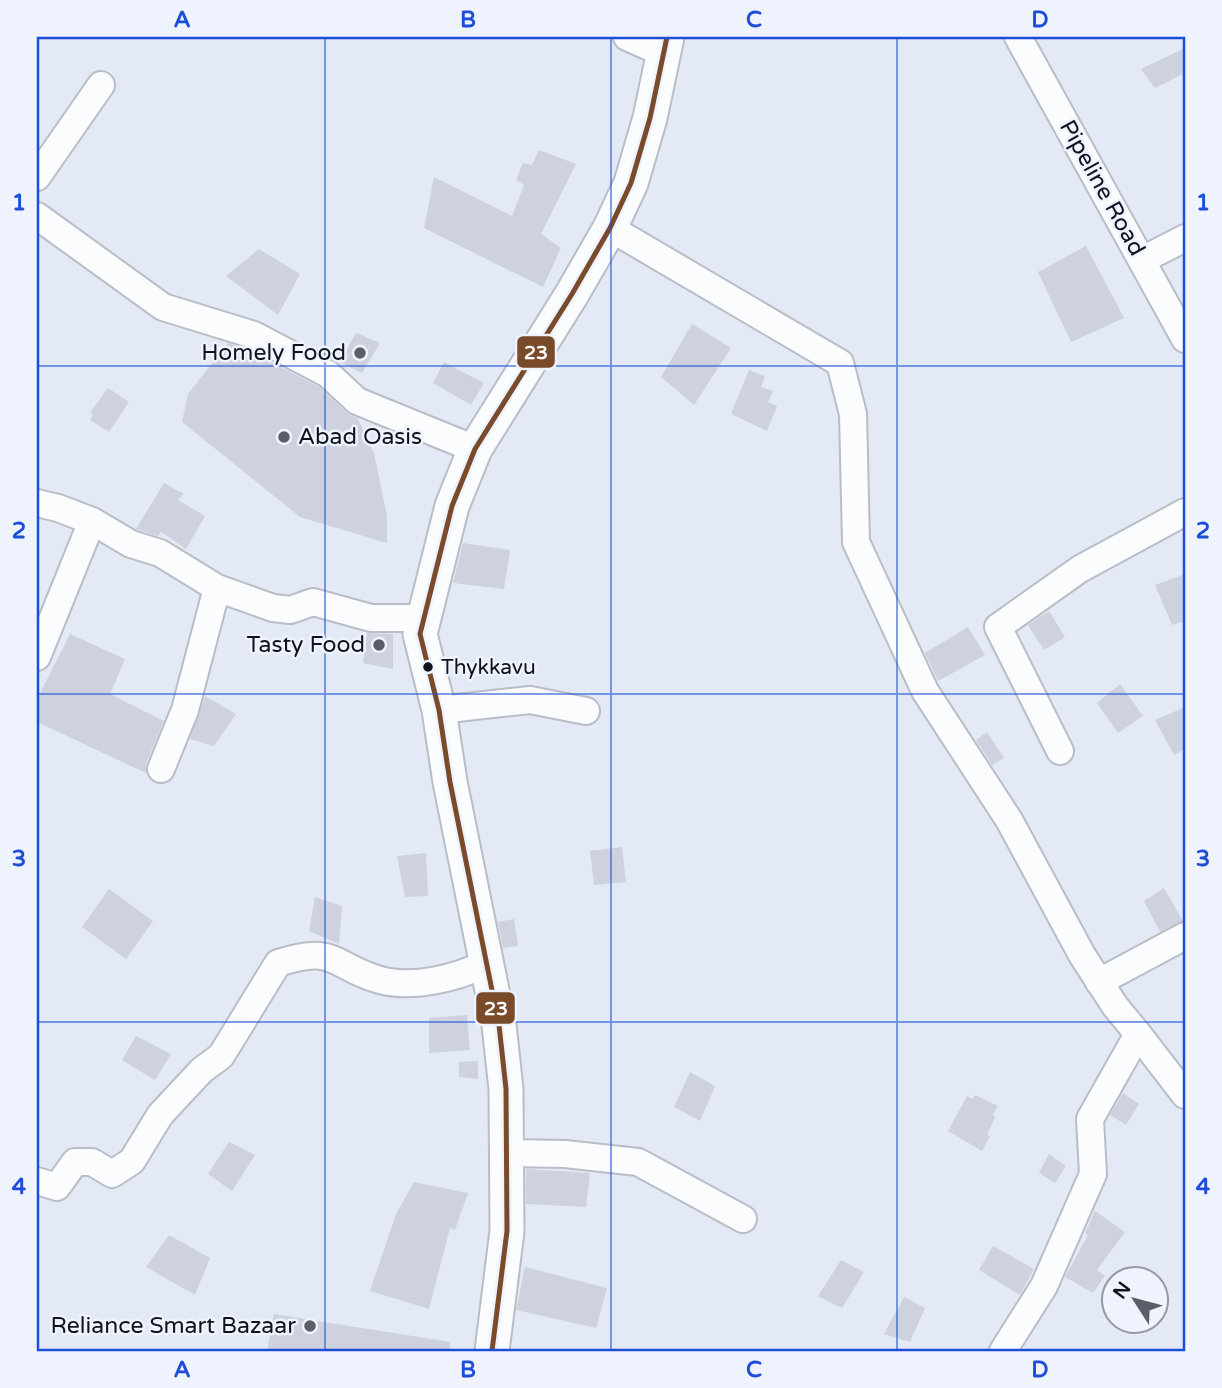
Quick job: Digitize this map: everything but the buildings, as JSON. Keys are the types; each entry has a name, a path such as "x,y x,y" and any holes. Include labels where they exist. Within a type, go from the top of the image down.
{"main road":[{"path":"492,1351 507,1231 509,1153 499,1025 450,782 439,710 421,634 452,506 475,449 610,228 642,150 666,46"}],"street":[{"path":"627,37 666,46"},
{"name":"Pipeline Road","path":"1018,37 1185,339"},
{"path":"37,177 101,85"},
{"path":"37,216 163,307 254,335 328,374 357,401 475,449"},
{"path":"610,228 840,363 853,414 856,542 925,691 1009,820 1099,982 1185,1095"},
{"path":"1142,260 1185,238"},
{"path":"37,503 92,521 131,544 160,553 217,588 273,608 290,610 313,602 371,618 424,618"},
{"path":"1060,751 998,627 1080,569 1185,512"},
{"path":"37,657 92,521"},
{"path":"161,769 185,710 217,588"},
{"path":"439,710 530,700 586,711"},
{"path":"1099,982 1185,936"},
{"path":"37,1181 57,1187 75,1163 92,1162 112,1174 132,1161 160,1115 202,1070 221,1056 278,963 322,954 382,980 415,981 469,972 486,963"},
{"path":"1003,1351 1044,1286 1093,1174 1090,1119 1138,1034"},
{"path":"509,1153 565,1154 638,1162 743,1219"}],"transit line":[{"name":"23","path":"492,1351 507,1231 506,1089 499,1025 450,782 439,710 420,634 452,506 475,449 572,294 610,228 631,183 650,118 667,37"}],"place":[{"name":"Homely Food","path":"360,353"},
{"name":"Abad Oasis","path":"284,437"},
{"name":"Tasty Food","path":"379,645"},
{"name":"Thykkavu","path":"428,667"},
{"name":"Reliance Smart Bazaar","path":"310,1326"}]}
